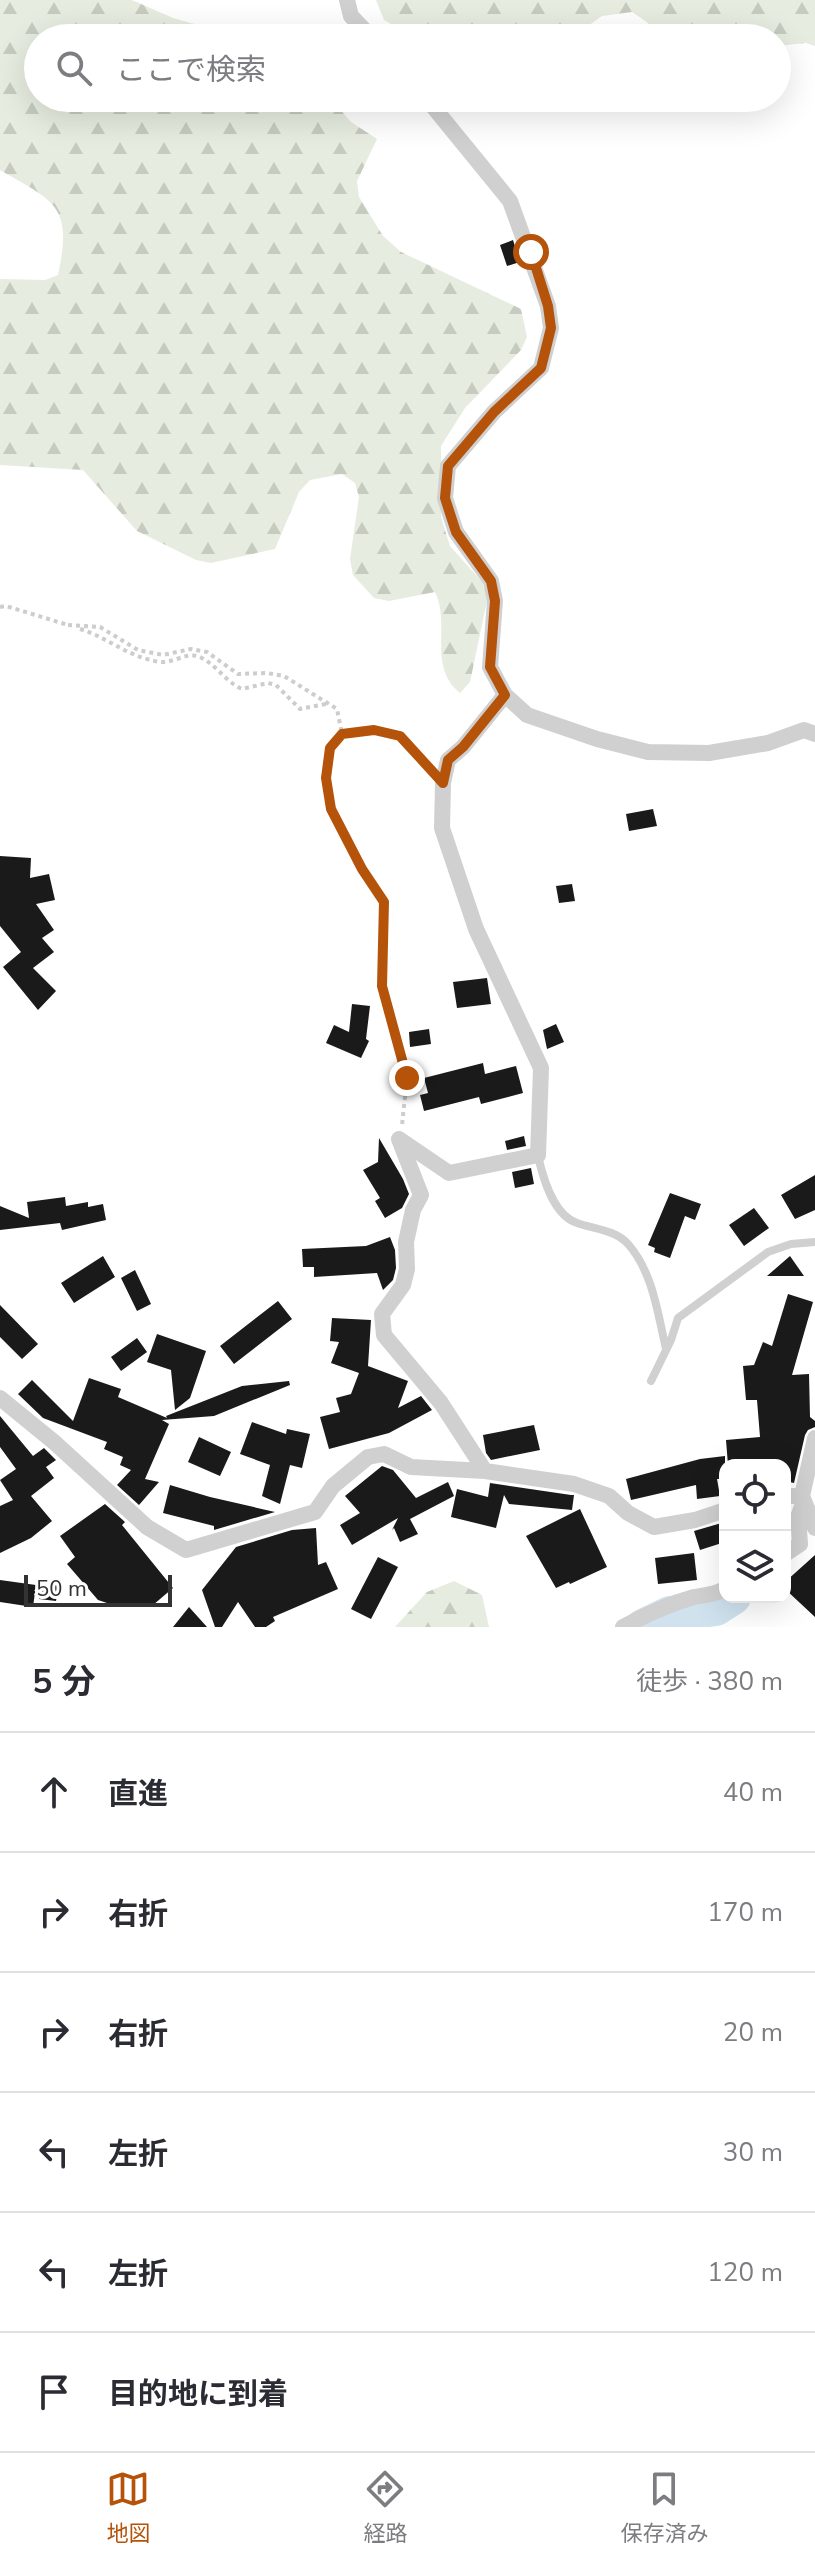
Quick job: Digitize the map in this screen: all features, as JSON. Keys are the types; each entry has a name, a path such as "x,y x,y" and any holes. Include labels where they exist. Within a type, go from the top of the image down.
{"street":[{"path":"347,0 351,16 359,24"},
{"path":"437,112 510,201 531,252 550,317 551,328 541,368 494,412 448,466 445,498 456,532 491,581 495,601 490,667 505,695 527,715 597,739 648,752 709,753 768,743 804,730 815,734"},
{"path":"399,1139 449,1173 538,1155 541,1068 471,915 442,828 443,783 448,760 463,747 505,695"},
{"path":"399,1139 421,1195 413,1210 406,1242 407,1269 403,1285 382,1314 384,1335 441,1403 485,1471"},
{"path":"0,1398 54,1442 147,1527 186,1550 315,1512 333,1486 368,1457 384,1454 411,1467 485,1471 574,1484 609,1496 628,1513 654,1527 719,1512"},
{"path":"791,1550 800,1544 797,1498 815,1438"},
{"path":"797,1498 815,1528"},
{"path":"623,1627 651,1613 719,1593"}],"lane":[{"path":"538,1155 543,1179 562,1211 574,1223 609,1232 627,1243 650,1285 666,1349"},
{"path":"651,1381 678,1318 768,1252 791,1244 815,1242"}],"path":[{"path":"0,607 6,606 95,634 122,652 163,663 190,655 198,656 227,681 242,689 268,683 276,685 300,709 326,704"},
{"path":"68,625 100,627 138,650 150,653 163,655 191,649 207,652 238,674 284,676 337,709 342,734"},
{"path":"399,1139 407,1078 382,986 384,902 362,869 331,809 326,778 330,748 342,734 374,730 400,736 443,783"}],"green space":[{"path":"0,0 132,0 194,24 24,24 24,112 342,112 351,122 377,139 357,181 359,197 383,236 401,252 521,309 527,337 521,350 465,408 441,446 441,517 450,546 482,582 488,596 470,682 460,693 444,670 441,618 435,592 389,601 374,598 353,575 350,559 359,497 355,483 342,474 310,480 299,492 275,549 211,563 196,560 137,531 83,470 0,465 0,279 45,280 58,275 63,234 61,219 55,208 34,190 0,170"},
{"path":"376,0 815,0 815,46 806,43 791,45 791,24 650,24 632,12 602,16 591,24 391,24 384,20"},
{"path":"454,1581 482,1595 489,1627 395,1627 427,1592"}],"building":[{"path":"513,240 520,262 507,266 500,245"},
{"path":"653,809 657,826 629,831 626,814"},
{"path":"0,856 31,858 30,878 49,874 55,900 36,904 54,930 42,938 54,952 33,968 56,991 38,1010 3,967 21,952 0,926"},
{"path":"572,884 575,901 559,903 556,886"},
{"path":"487,978 491,1004 457,1008 453,982"},
{"path":"352,1004 370,1006 366,1039 369,1041 361,1058 326,1043 334,1025 349,1032"},
{"path":"556,1024 564,1042 547,1049 543,1030"},
{"path":"429,1029 431,1044 410,1047 409,1032"},
{"path":"483,1063 485,1074 516,1066 523,1093 481,1104 479,1097 424,1111 420,1095 428,1093 424,1078"},
{"path":"524,1136 526,1146 507,1150 505,1141"},
{"path":"379,1138 409,1194 402,1208 385,1218 375,1201 380,1198 363,1170 378,1162"},
{"path":"531,1168 534,1184 515,1188 512,1172"},
{"path":"815,1175 815,1210 795,1219 781,1195"},
{"path":"670,1193 701,1204 695,1220 685,1216 670,1258 654,1252 655,1248 648,1245"},
{"path":"65,1197 66,1206 88,1202 88,1207 103,1204 106,1220 62,1230 60,1223 0,1230 0,1206 29,1218 27,1202"},
{"path":"754,1208 769,1228 744,1246 729,1225"},
{"path":"390,1237 395,1250 396,1268 393,1280 383,1290 377,1273 314,1277 314,1267 303,1267 302,1249 366,1246"},
{"path":"103,1256 115,1277 74,1303 61,1283"},
{"path":"790,1256 804,1276 767,1276"},
{"path":"135,1270 151,1304 137,1311 121,1278"},
{"path":"788,1294 813,1302 792,1375 809,1374 810,1417 815,1421 815,1427 805,1435 794,1483 791,1482 791,1459 728,1459 726,1440 760,1437 757,1400 746,1400 743,1366 754,1365 763,1342 772,1346"},
{"path":"278,1301 292,1319 234,1364 220,1346"},
{"path":"0,1305 38,1344 22,1359 0,1337"},
{"path":"332,1318 371,1320 368,1366 408,1381 398,1408 421,1396 432,1410 389,1433 329,1449 320,1417 340,1412 336,1398 351,1394 359,1373 331,1363 339,1342 330,1341"},
{"path":"157,1334 206,1351 190,1398 175,1410 171,1370 147,1362"},
{"path":"137,1338 147,1352 121,1371 111,1357"},
{"path":"89,1378 121,1389 118,1397 167,1418 242,1386 289,1381 290,1385 214,1416 162,1420 169,1424 145,1479 159,1482 139,1505 117,1485 131,1470 120,1465 123,1457 104,1449 107,1442 43,1418 18,1394 32,1380 73,1421"},
{"path":"0,1416 33,1456 44,1448 56,1460 46,1467 54,1478 31,1496 52,1521 31,1538 0,1553 0,1506 13,1500 0,1480 16,1469 0,1447"},
{"path":"252,1422 286,1434 287,1429 310,1434 302,1468 290,1465 280,1504 262,1496 270,1465 240,1454"},
{"path":"534,1425 540,1450 491,1460 486,1453 483,1435"},
{"path":"199,1437 231,1452 220,1476 188,1462"},
{"path":"725,1456 725,1459 719,1459 719,1496 697,1499 696,1485 631,1500 626,1479 700,1459"},
{"path":"382,1466 393,1470 416,1498 448,1482 454,1496 410,1519 418,1534 400,1542 394,1528 392,1530 398,1518 352,1545 340,1525 360,1513 345,1496"},
{"path":"490,1483 574,1495 572,1510 509,1504 504,1495 496,1528 451,1517 457,1489 488,1497"},
{"path":"170,1485 275,1512 214,1530 214,1526 163,1513"},
{"path":"105,1504 125,1522 122,1525 173,1588 153,1605 113,1605 98,1600 67,1564 75,1557 60,1536"},
{"path":"580,1509 607,1567 556,1588 526,1536"},
{"path":"719,1524 719,1544 700,1550 694,1531"},
{"path":"316,1528 318,1565 326,1562 338,1589 273,1617 275,1621 266,1627 255,1627 238,1602 222,1627 215,1627 202,1590 236,1547 292,1530"},
{"path":"694,1553 697,1580 658,1584 655,1558"},
{"path":"815,1555 815,1617 791,1595 791,1577"},
{"path":"378,1557 398,1567 371,1619 351,1609"},
{"path":"0,1580 36,1585 33,1607 0,1602"},
{"path":"41,1583 59,1586 56,1601 39,1599"},
{"path":"189,1607 207,1627 173,1627"}],"waterway":[{"path":"643,1627 670,1614 716,1608 724,1603"}],"route":[{"path":"407,1078 382,986 384,902 362,869 331,809 326,778 330,748 342,734 374,730 400,736 443,783 448,760 463,747 505,695 490,667 495,601 491,581 456,532 445,498 448,466 494,412 541,368 551,328 548,306 531,252"}]}
